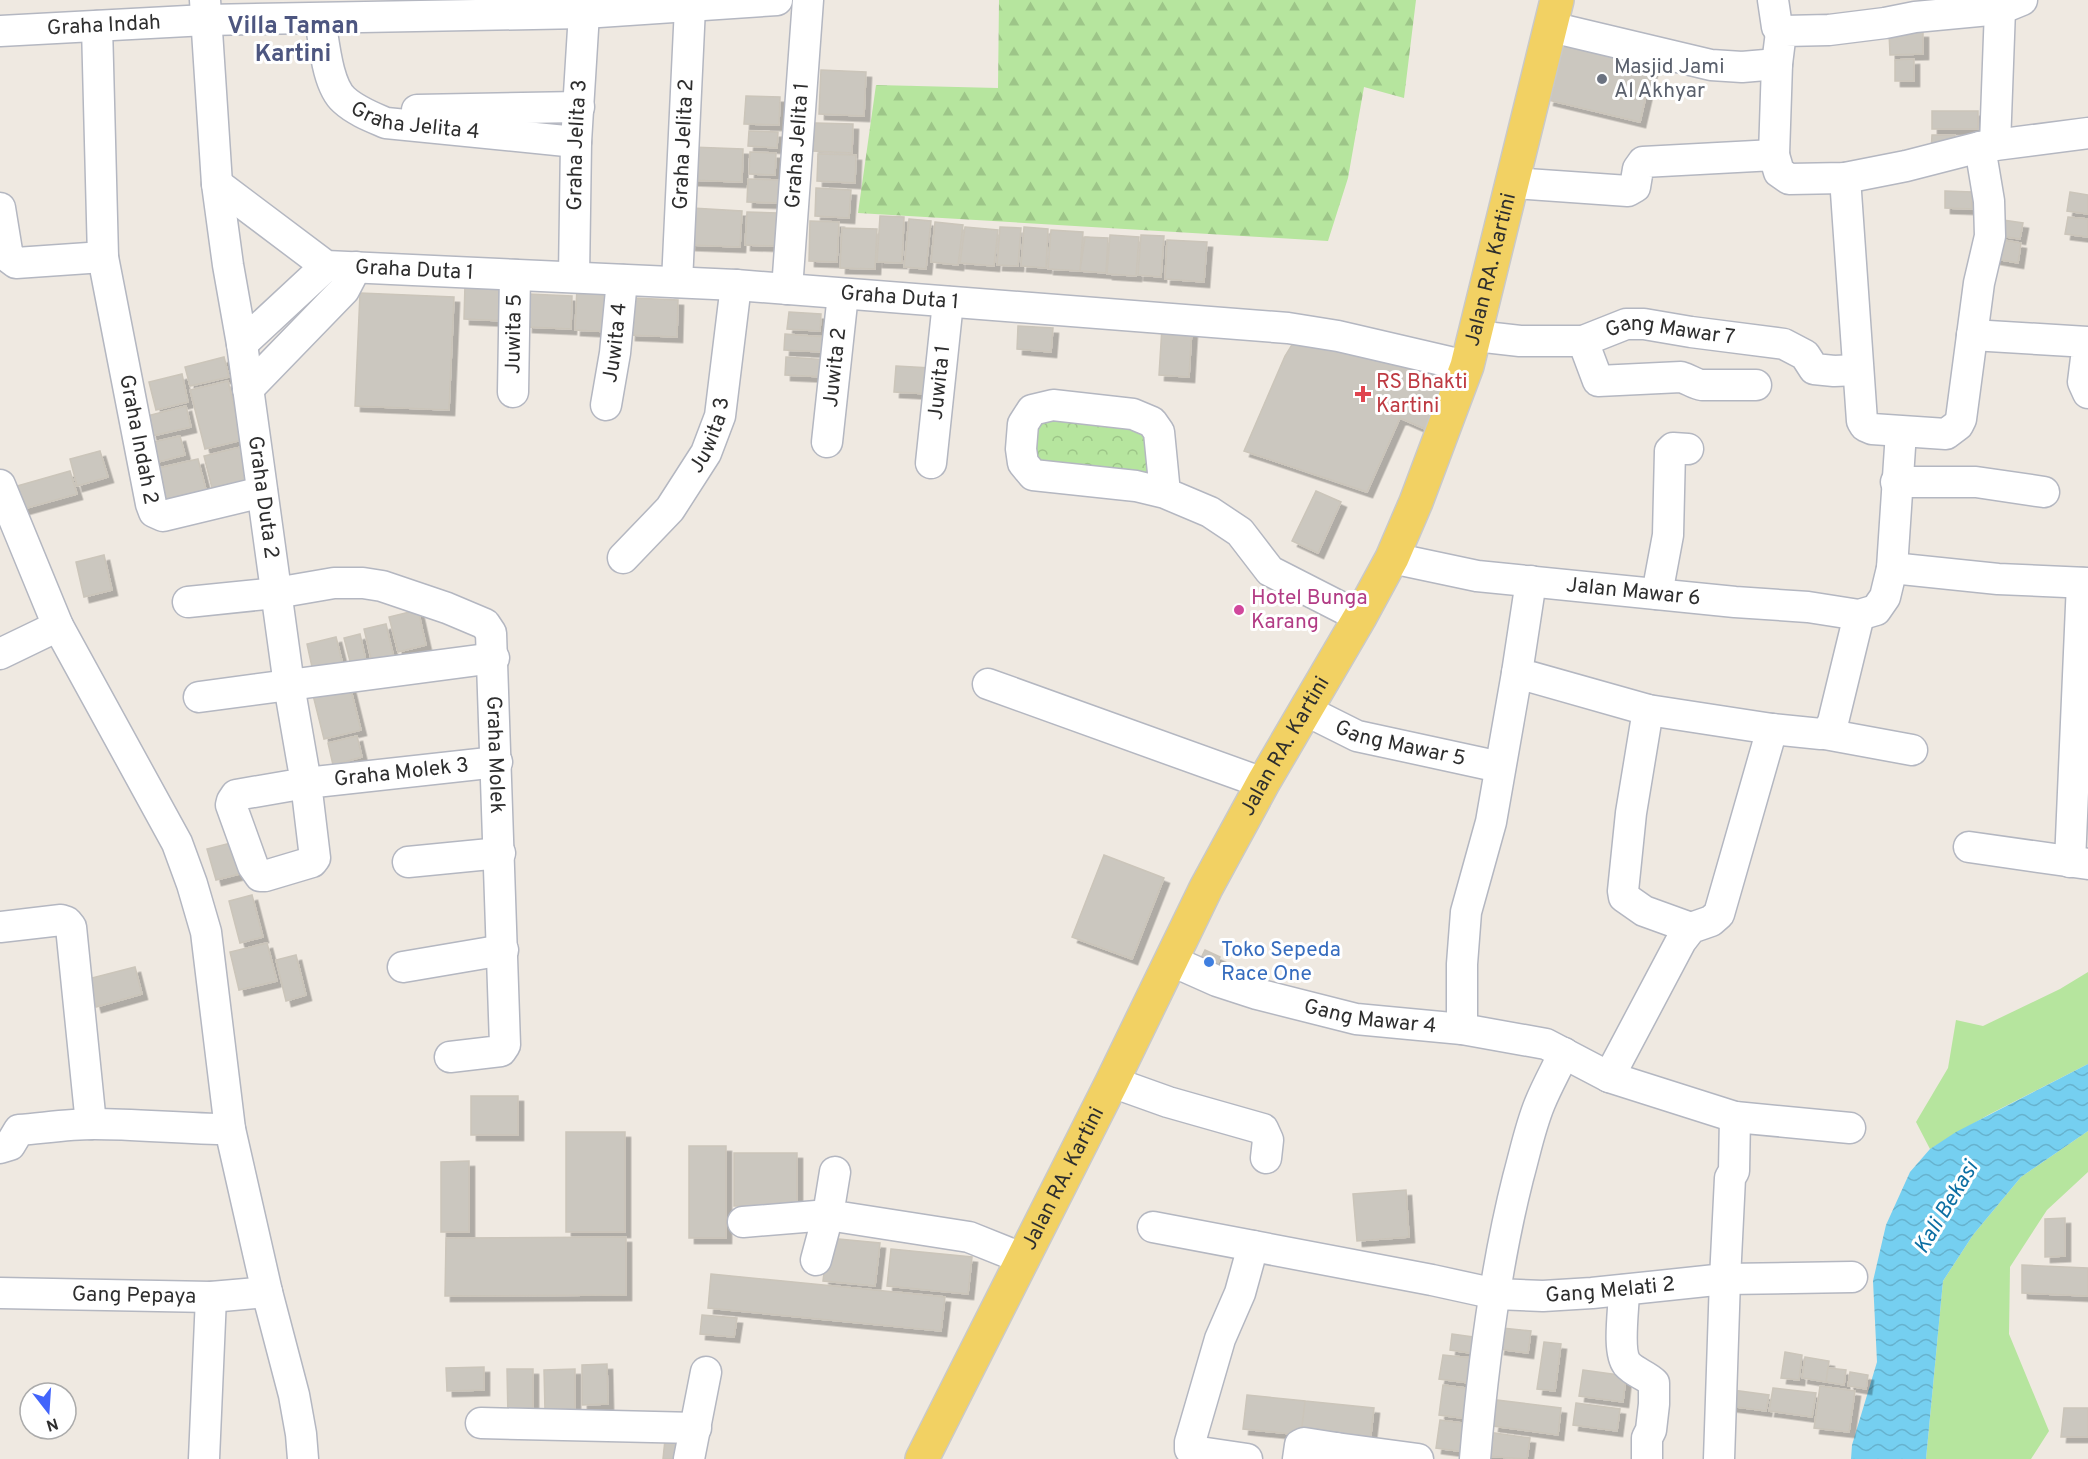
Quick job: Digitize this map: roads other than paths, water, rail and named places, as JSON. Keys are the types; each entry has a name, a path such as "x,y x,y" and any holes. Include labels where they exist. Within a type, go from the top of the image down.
{"main road":[{"name":"Jalan RA. Kartini","path":"922,1459 1112,1082 1176,963 1206,888 1263,783 1392,558 1416,502 1472,351 1554,14"}],"street":[{"name":"Graha Indah","path":"0,30 97,26 205,10 320,19 584,13 777,0"},
{"name":"Graha Jelita 1","path":"787,289 808,0"},
{"path":"1773,0 1776,27 1782,32"},
{"path":"1782,32 1829,30 1890,11 1916,17 2011,5 1987,146 1990,236 1979,283 1961,419 1958,425 1946,434 1872,429 1865,426 1860,414 1845,178"},
{"name":"Graha Jelita 2","path":"677,282 690,7"},
{"name":"Graha Duta 2","path":"205,10 216,184 249,389 315,858 312,861 260,876 255,872 231,805"},
{"name":"Graha Jelita 3","path":"573,277 576,142 584,13"},
{"path":"1554,14 1711,65 1742,67 1776,64"},
{"name":"Graha Jelita 4","path":"320,19 332,79 342,99 359,111 386,123 576,142"},
{"name":"Graha Indah 2","path":"97,26 103,257 151,504 154,512 163,516 262,492"},
{"path":"1782,32 1776,64 1774,155 1779,172 1789,178 1845,178 1987,146 2088,133"},
{"path":"359,111 579,107"},
{"path":"1513,183 1628,191 1635,187 1638,169 1643,162 1774,155"},
{"name":"Graha Duta 1","path":"216,184 326,266 736,285 1288,328 1472,351"},
{"path":"0,208 8,257 16,264 103,257"},
{"name":"Graha Duta 1","path":"242,344 326,266"},
{"path":"249,389 344,290 356,267"},
{"name":"Juwita 5","path":"513,392 515,275"},
{"name":"Juwita 4","path":"606,405 615,352 622,280"},
{"name":"Juwita 3","path":"623,558 670,509 706,453 720,416 736,285"},
{"name":"Juwita 2","path":"827,442 843,294"},
{"name":"Juwita 1","path":"932,463 948,302"},
{"name":"Gang Mawar 7","path":"1472,351 1520,341 1583,341 1626,324 1644,324 1784,344 1805,356 1814,369 1858,370"},
{"path":"1972,335 2088,342 2083,382 2088,393"},
{"path":"1583,341 1598,381 1681,377 1702,385 1756,385"},
{"path":"1165,493 1159,432 1152,422 1133,414 1053,405 1032,410 1023,424 1021,448 1023,463 1033,475 1136,486 1165,493 1210,512 1240,532 1270,571 1360,617"},
{"path":"1825,734 1833,722 1868,612 1885,597 1892,568 1901,432"},
{"path":"1657,594 1668,535 1670,451 1673,448 1689,449"},
{"path":"1896,482 1976,482 2044,492"},
{"path":"0,485 58,626 177,843 192,884 206,932 230,1129 267,1292 294,1395 303,1459"},
{"name":"Jalan Mawar 6","path":"1392,558 1477,576 1868,612"},
{"path":"1892,568 1998,579 2085,583 2079,863 1969,847"},
{"path":"1462,1029 1462,964 1466,912 1491,822 1531,581"},
{"name":"Graha Molek","path":"276,593 334,583 363,583 382,586 447,608 485,624 491,633 494,658 505,1045 501,1051 450,1057"},
{"path":"188,602 276,593"},
{"path":"0,654 58,626"},
{"path":"199,697 494,658"},
{"path":"1517,673 1648,710 1772,729 1825,734 1912,750"},
{"path":"988,684 1263,783"},
{"name":"Gang Mawar 5","path":"1305,710 1357,736 1500,767"},
{"path":"1648,710 1629,825 1624,897 1644,911 1691,928"},
{"path":"1609,1077 1681,941 1691,928 1711,921 1719,914 1772,729"},
{"name":"Graha Molek 3","path":"231,805 236,795 306,783 497,762"},
{"path":"408,862 500,853"},
{"path":"0,927 61,920 67,922 71,927 91,1124"},
{"path":"403,967 503,950"},
{"name":"Gang Mawar 4","path":"1176,963 1217,981 1257,994 1356,1019 1462,1029 1546,1044 1609,1077 1736,1117 1850,1128"},
{"path":"1475,1459 1480,1403 1503,1247 1530,1132 1540,1103 1564,1053"},
{"path":"1112,1082 1168,1102 1263,1129 1268,1140 1266,1158"},
{"path":"1719,1459 1730,1178 1734,1171 1736,1117"},
{"path":"0,1149 10,1145 19,1130 91,1124 149,1125 174,1129 230,1129"},
{"path":"816,1260 836,1172"},
{"path":"743,1222 828,1215 969,1237 1024,1259"},
{"name":"Gang Melati 2","path":"1153,1227 1496,1294 1543,1296 1725,1280 1852,1277"},
{"path":"1247,1459 1193,1451 1190,1449 1190,1442 1220,1339 1240,1293 1253,1246"},
{"path":"1624,1290 1622,1353 1626,1363 1654,1383 1651,1430 1647,1438 1647,1459"},
{"name":"Gang Pepaya","path":"0,1293 211,1297 267,1292"},
{"path":"204,1459 211,1297"},
{"path":"689,1459 706,1372"},
{"path":"481,1423 696,1428"},
{"path":"1298,1459 1302,1443 1336,1454 1418,1459"}],"water":[{"name":"Kali Bekasi","path":"2088,1064 2088,1131 2021,1177 1973,1235 1943,1281 1926,1459 1851,1459 1852,1445 1877,1362 1873,1281 1886,1225 1910,1172 1930,1149 1956,1132"}],"place":[{"name":"Masjid Jami Al Akhyar","path":"1602,79"},
{"name":"RS Bhakti Kartini","path":"1363,394"},
{"name":"Hotel Bunga Karang","path":"1239,610"},
{"name":"Toko Sepeda Race One","path":"1209,962"}],"district":[{"name":"Villa Taman Kartini","path":"293,41"}]}
